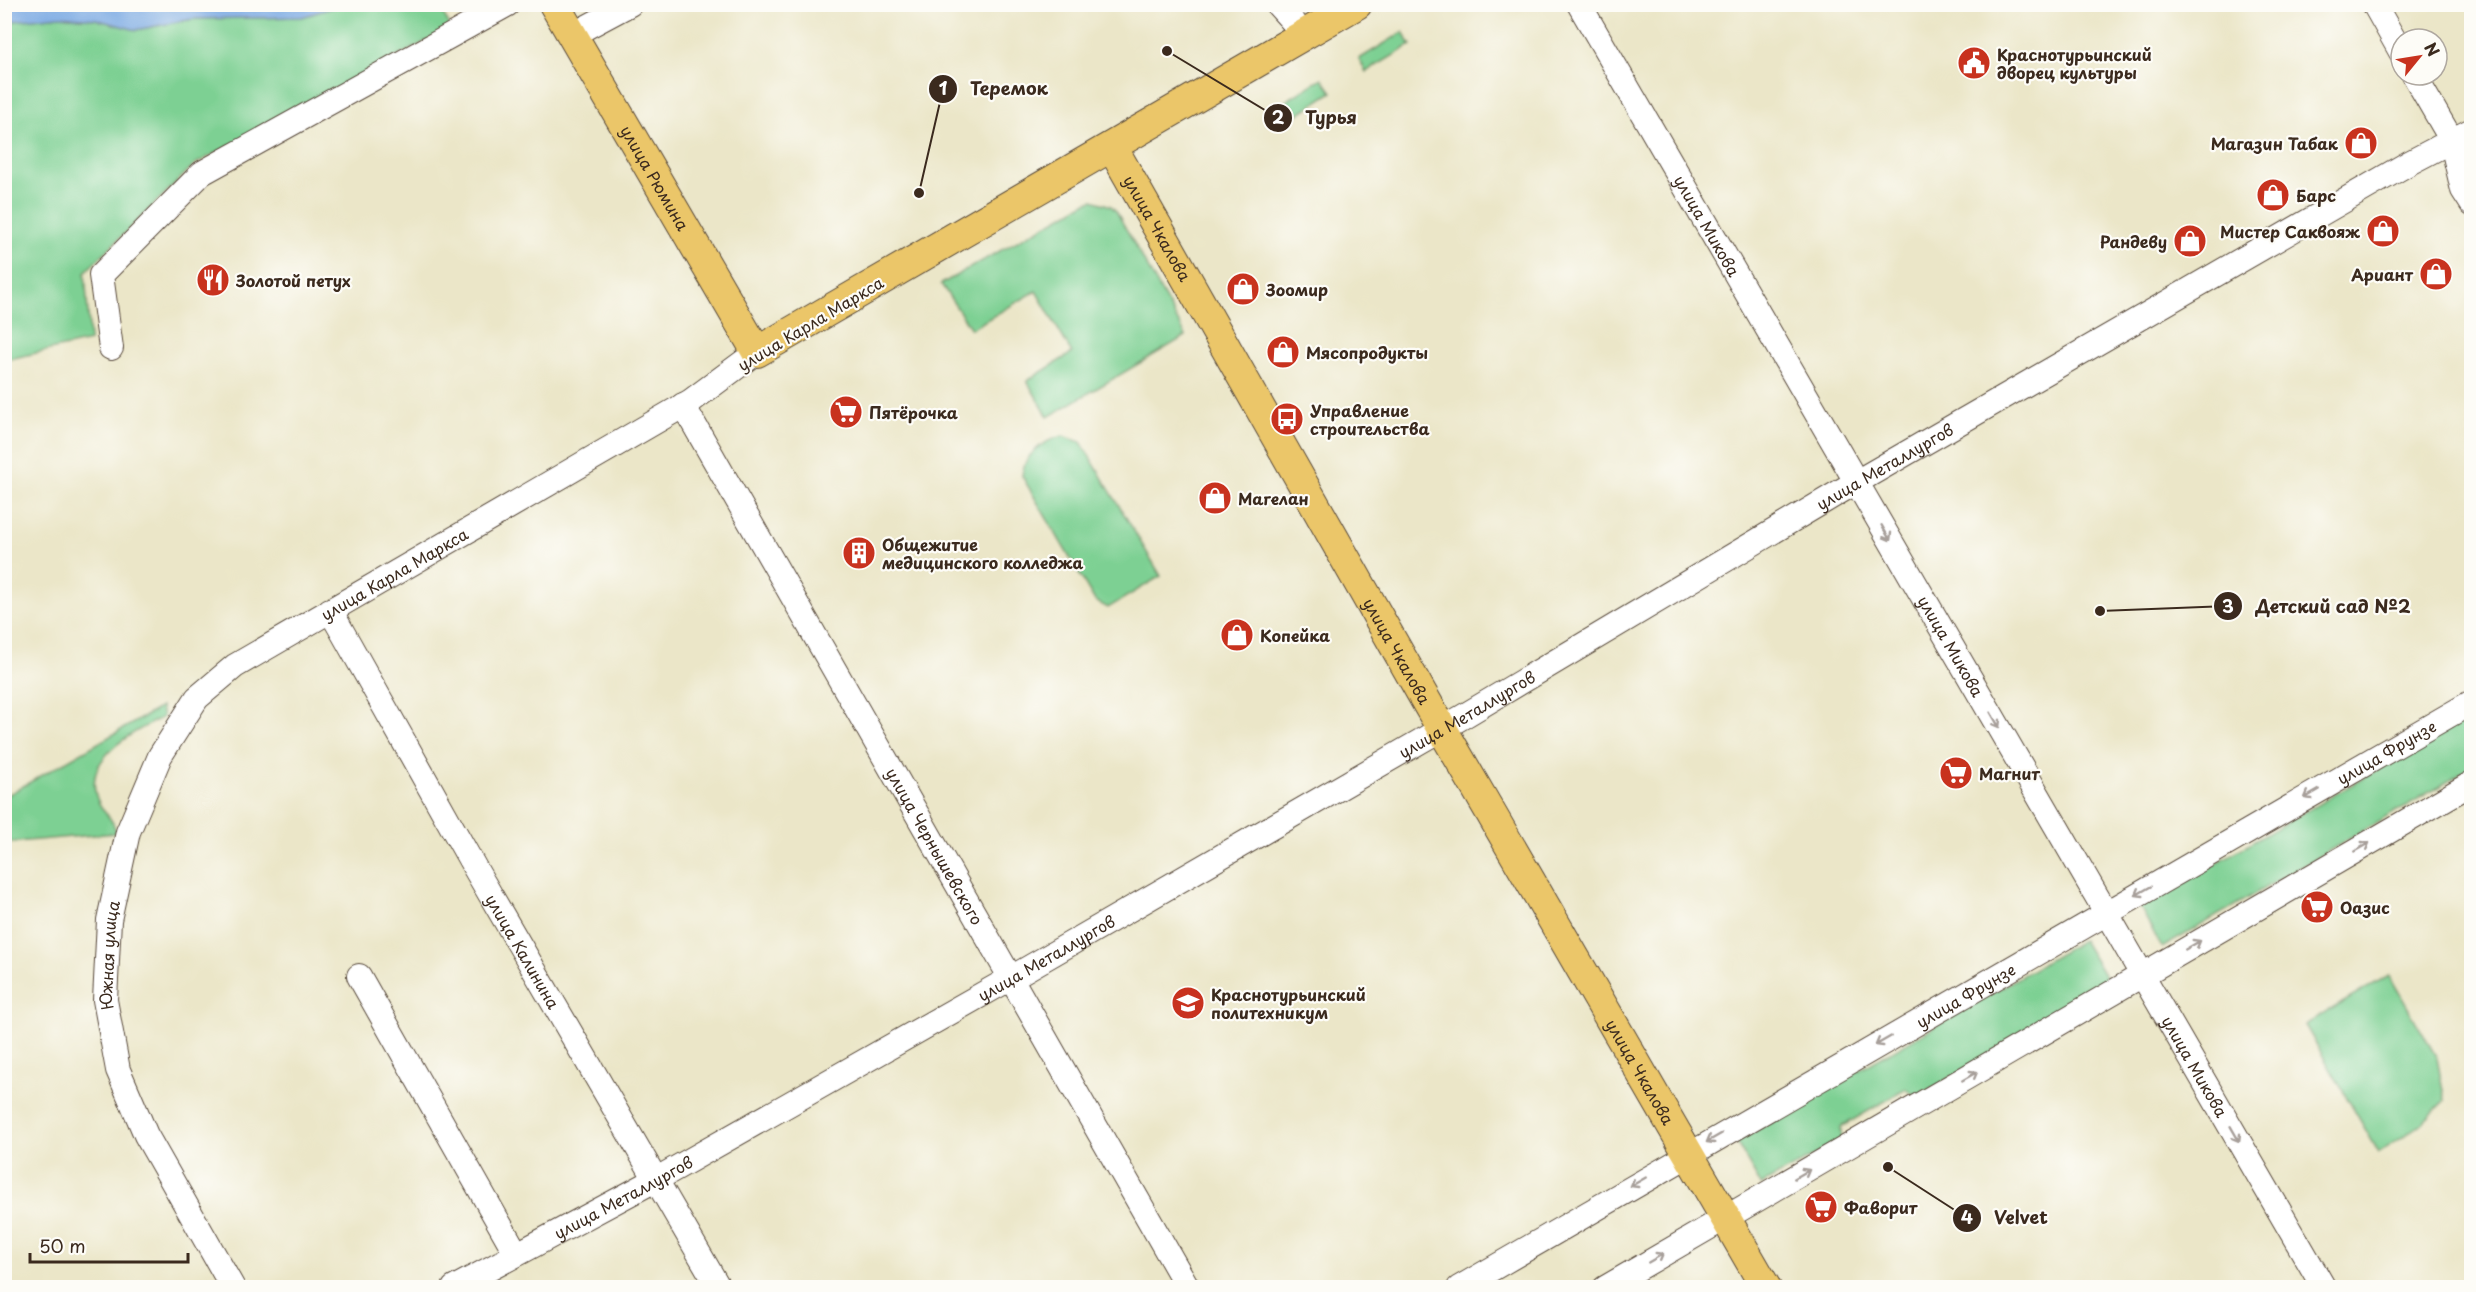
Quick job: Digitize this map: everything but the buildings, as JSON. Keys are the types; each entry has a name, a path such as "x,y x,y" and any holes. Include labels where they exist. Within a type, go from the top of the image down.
{"main road":[{"name":"улица Рюмина","path":"554,4 757,352"},
{"name":"улица Карла Маркса","path":"757,352 1357,4"},
{"name":"улица Чкалова","path":"1112,147 1442,728 1726,1218"},
{"path":"1726,1218 1766,1287"}],"street":[{"path":"111,348 100,275 202,173 508,4"},
{"path":"572,35 630,4"},
{"path":"1277,4 1305,34"},
{"name":"улица Микова","path":"1579,4 2324,1287"},
{"path":"2374,4 2389,31"},
{"path":"2423,87 2461,135 2472,155"},
{"path":"2461,135 2463,190 2472,204"},
{"name":"улица Металлургов","path":"454,1287 657,1179 1011,978 1442,728 1856,482 2461,135"},
{"name":"улица Карла Маркса","path":"235,666 682,405 757,352"},
{"name":"улица Чернышевского","path":"682,405 1188,1287"},
{"name":"улица Калинина","path":"330,610 476,870 719,1287"},
{"name":"Южная улица","path":"233,1287 146,1135 118,1070 105,1000 109,920 128,832 166,746 197,699 235,666"},
{"name":"улица Фрунзе","path":"1459,1287 2472,702"},
{"path":"1605,1287 2472,783"},
{"path":"359,976 516,1253"}],"green space":[{"path":"449,4 441,9 451,28 195,164 85,272 90,341 5,360 4,22 60,16 95,19 136,30 193,19 302,17 341,5"},
{"path":"1403,32 1411,45 1366,72 1359,59"},
{"path":"1322,78 1332,92 1287,121 1278,106"},
{"path":"1093,200 1111,206 1116,211 1186,336 1048,417 1027,381 1072,353 1036,291 971,329 941,284"},
{"path":"1063,436 1081,442 1161,576 1108,608 1095,601 1022,476 1023,468 1030,455 1042,445"},
{"path":"161,707 163,717 124,739 102,760 96,772 94,786 98,801 116,833 5,843 4,797"},
{"path":"2471,716 2471,768 2162,948 2140,907"},
{"path":"2083,940 2112,988 1917,1097 1906,1089 1841,1127 1841,1141 1761,1185 1736,1142"},
{"path":"2389,975 2437,1058 2445,1101 2419,1126 2379,1153 2305,1025"}],"water":[{"path":"4,5 341,5 302,17 193,19 136,30 95,19 60,16 5,22"}],"place":[{"name":"Турья","path":"1167,51"},
{"name":"Краснотурьинский дворец культуры","path":"1974,63"},
{"name":"Магазин Табак","path":"2361,143"},
{"name":"Теремок","path":"919,193"},
{"name":"Барс","path":"2273,195"},
{"name":"Мистер Саквояж","path":"2383,231"},
{"name":"Рандеву","path":"2190,241"},
{"name":"Ариант","path":"2436,274"},
{"name":"Золотой петух","path":"213,280"},
{"name":"Зоомир","path":"1243,289"},
{"name":"Мясопродукты","path":"1283,352"},
{"name":"Пятёрочка","path":"846,412"},
{"name":"Управление строительства","path":"1287,419"},
{"name":"Магелан","path":"1215,498"},
{"name":"Общежитие медицинского колледжа","path":"859,553"},
{"name":"Детский сад №2","path":"2100,611"},
{"name":"Копейка","path":"1237,635"},
{"name":"Магнит","path":"1956,773"},
{"name":"Оазис","path":"2317,907"},
{"name":"Краснотурьинский политехникум","path":"1188,1003"},
{"name":"Velvet","path":"1888,1167"},
{"name":"Фаворит","path":"1821,1207"}]}
